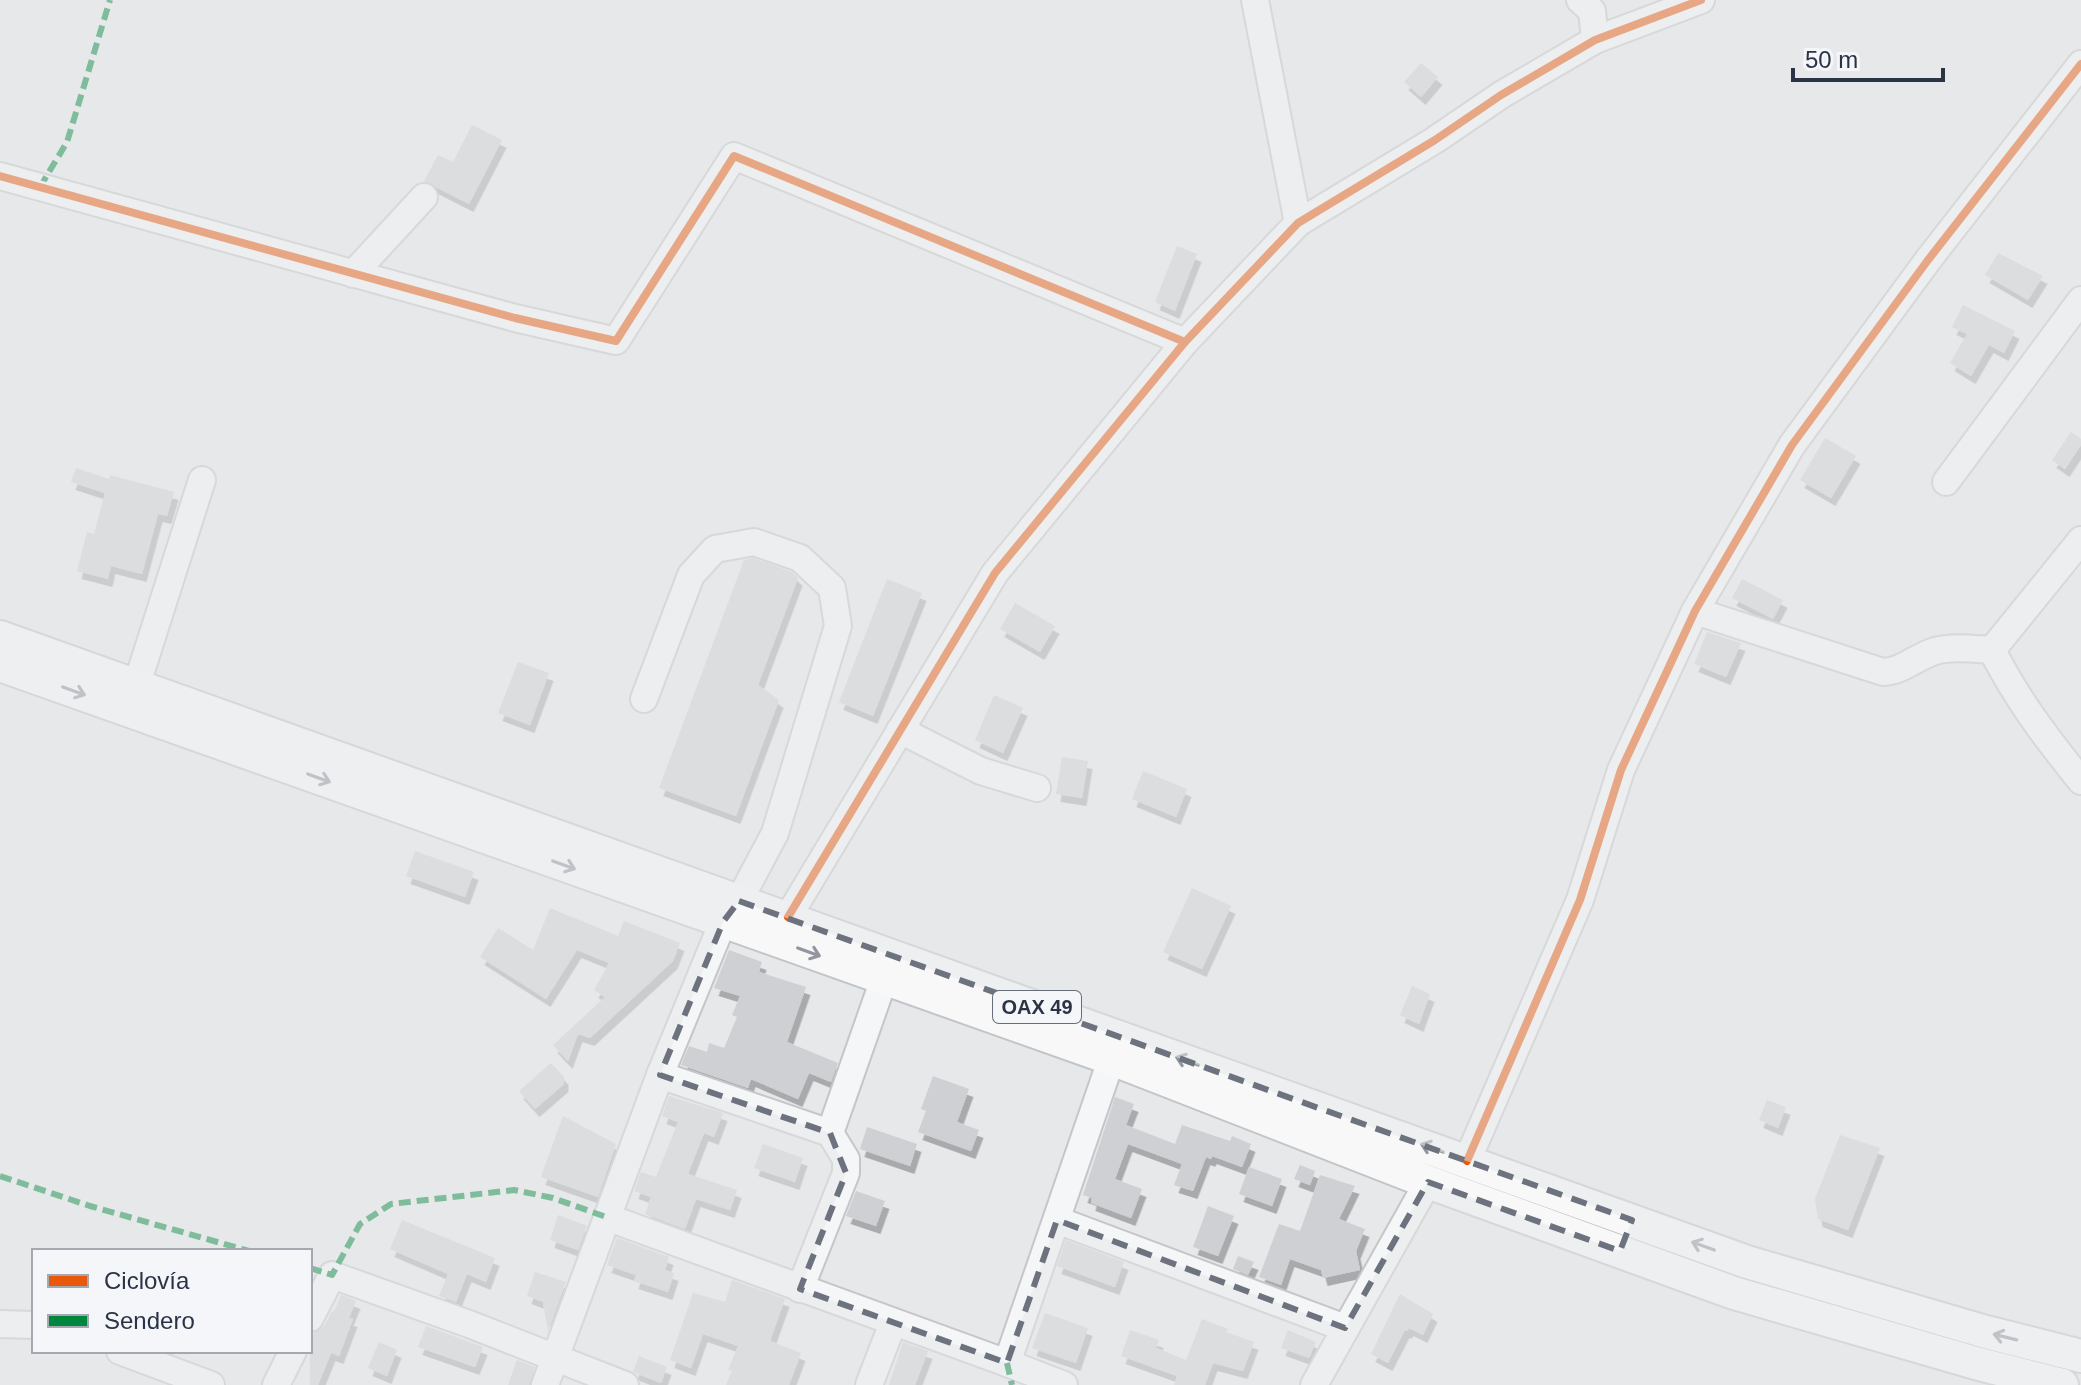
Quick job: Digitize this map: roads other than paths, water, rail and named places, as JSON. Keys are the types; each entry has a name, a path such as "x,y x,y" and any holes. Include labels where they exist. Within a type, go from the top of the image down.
{"main road":[{"name":"OAX 49","path":"0,637 731,912 884,979 1116,1048 1467,1161 1747,1262 2081,1356"},
{"name":"OAX 49","path":"0,665 731,912 788,917 1116,1048 1428,1182 1734,1293 1976,1374 2062,1385"},
{"path":"1620,1251 1632,1220"},
{"path":"1734,1293 1747,1262"}],"street":[{"path":"1255,0 1298,223"},
{"path":"1580,0 1592,11 1595,40"},
{"path":"788,917 995,573 1185,342 1298,223 1435,140 1501,95 1595,40 1701,0"},
{"path":"1467,1161 1580,900 1621,770 1695,611 1792,445 1928,260 2071,93 2081,64"},
{"path":"0,176 515,318 616,341 734,156 1185,342"},
{"path":"353,274 424,197"},
{"path":"1946,482 2081,300"},
{"path":"136,687 202,480"},
{"path":"1992,650 2081,540"},
{"path":"545,1385 660,1075 731,912 775,833 838,626 832,588 800,558 754,542 715,549 691,575 644,699"},
{"path":"1695,611 1883,672 1896,671 1932,652 1947,648 1992,650"},
{"path":"1992,650 2030,716 2081,781"},
{"path":"900,730 981,771 1037,788"},
{"path":"830,1133 884,979"},
{"path":"1007,1363 1116,1048"},
{"path":"660,1075 830,1133 846,1159 846,1173 800,1289"},
{"path":"1314,1385 1428,1182"},
{"path":"609,1218 1064,1385"},
{"path":"1057,1220 1345,1328"},
{"path":"312,1314 332,1275 625,1385"},
{"path":"869,1385 893,1323"},
{"path":"0,1324 32,1325"},
{"path":"125,1353 211,1385"},
{"path":"276,1385 292,1353"}]}
